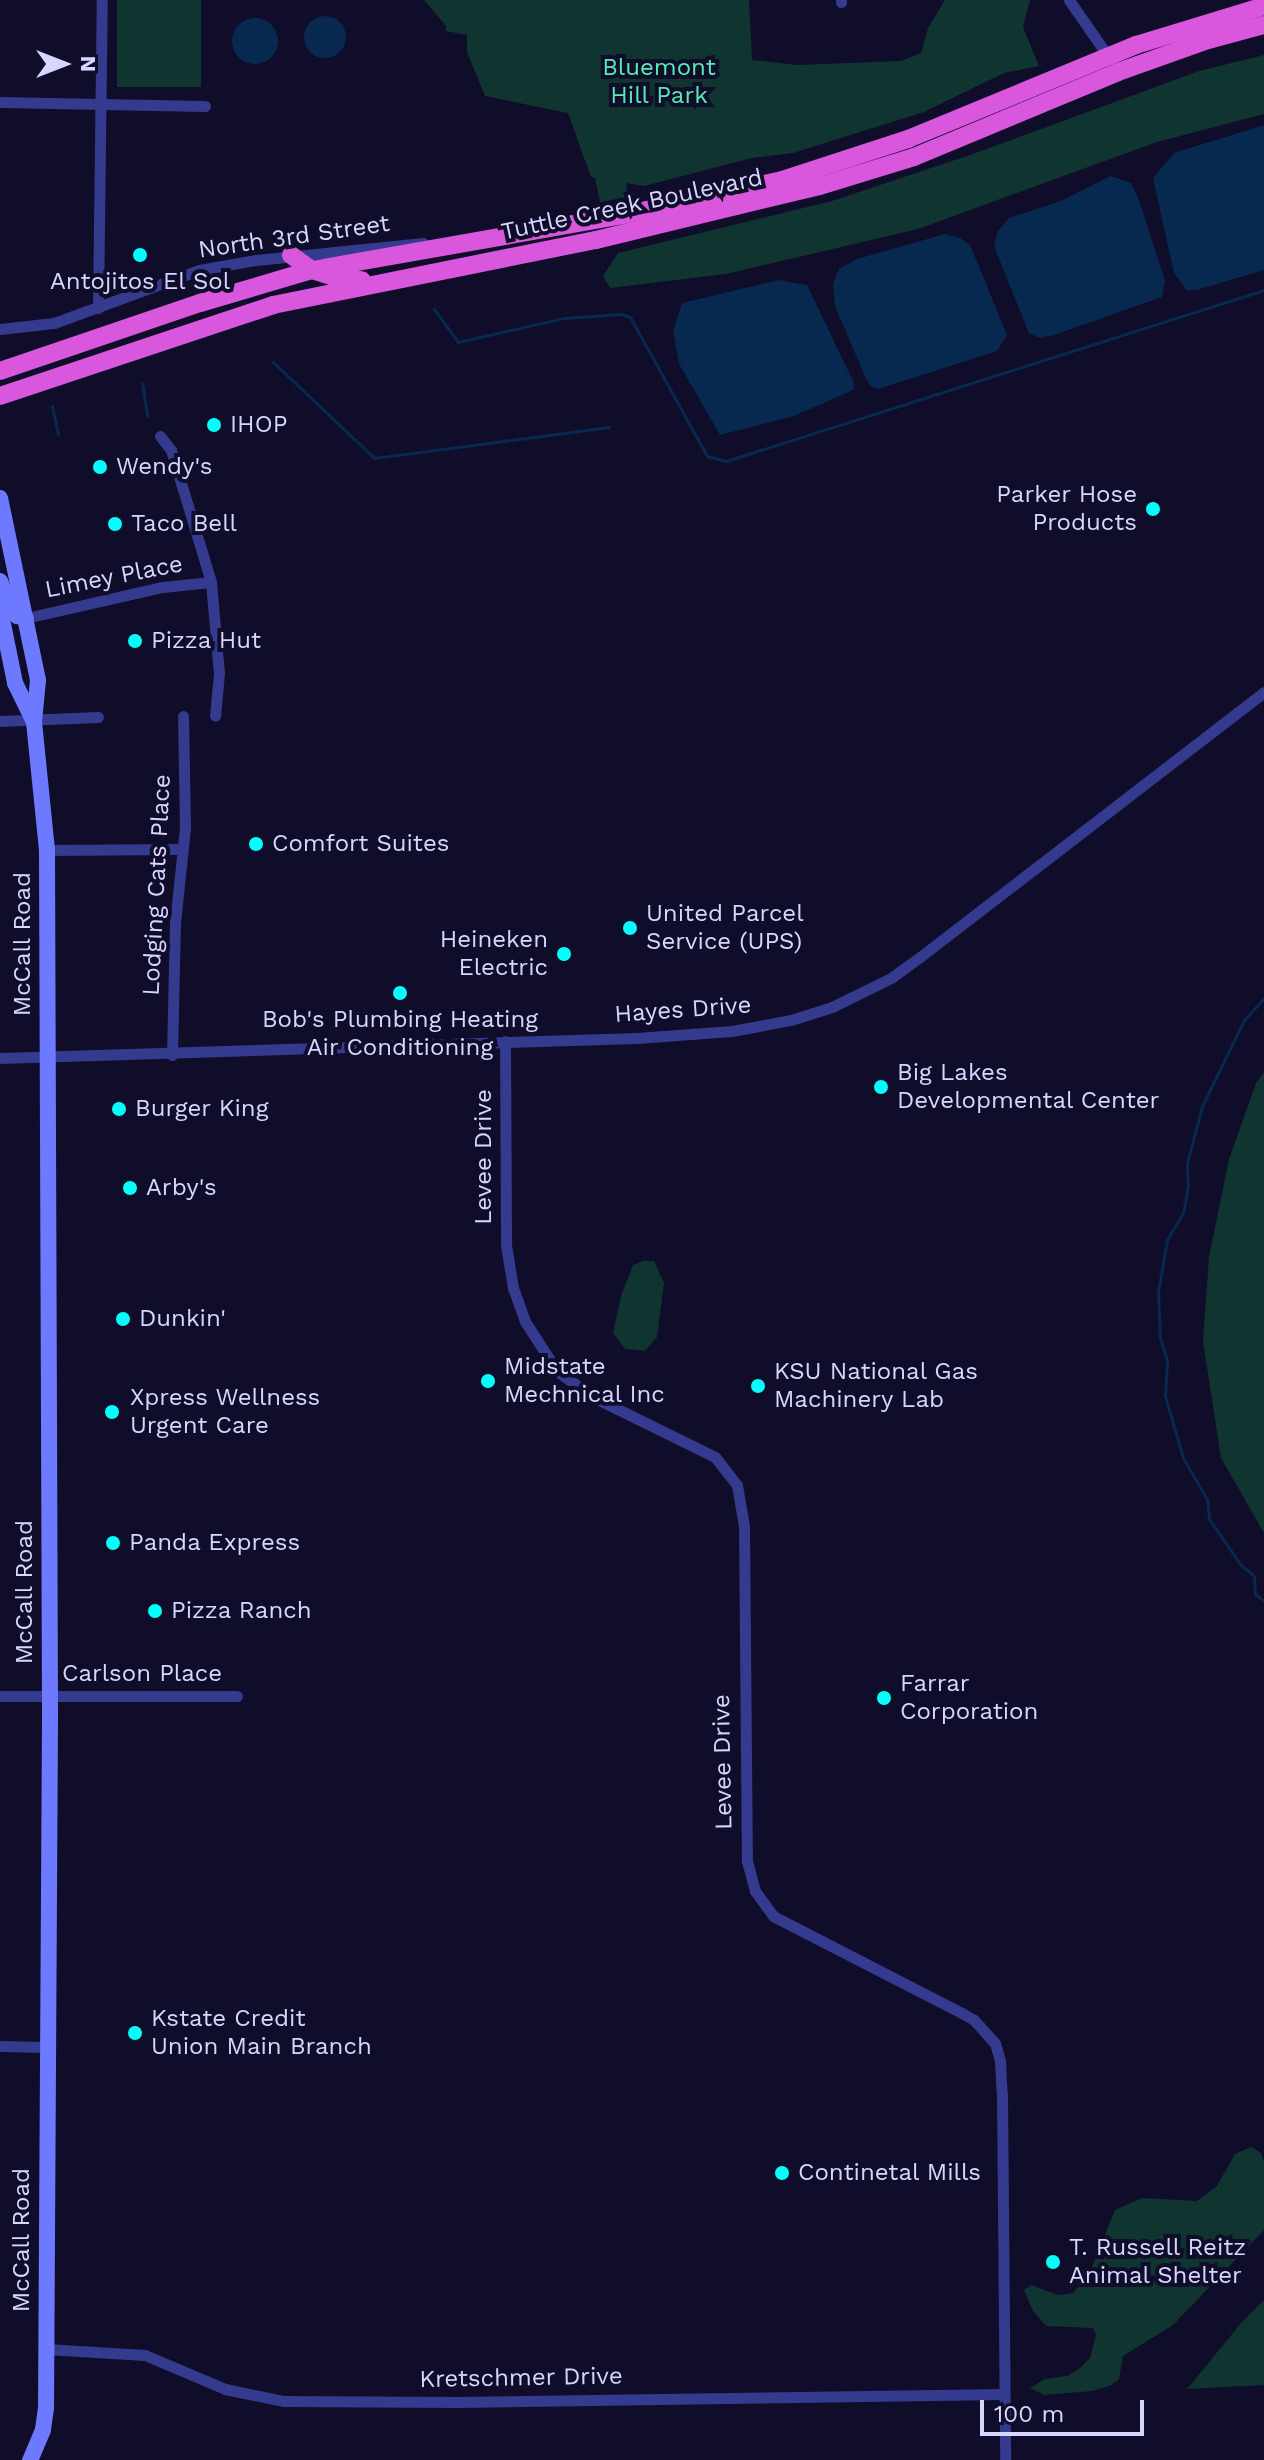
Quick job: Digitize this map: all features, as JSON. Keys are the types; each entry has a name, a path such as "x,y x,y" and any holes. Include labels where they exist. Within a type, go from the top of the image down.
{"highway":[{"name":"Tuttle Creek Boulevard","path":"0,396 260,308 653,227 820,186 914,157 1203,22 1264,6"},
{"name":"Tuttle Creek Boulevard","path":"0,371 200,303 312,270 643,211 782,180 908,139 1113,64 1264,25"},
{"path":"291,255 312,270 356,280 404,279"}],"main road":[{"name":"McCall Road","path":"0,498 38,680 34,722 47,850 49,1695 46,2349 43,2430 30,2460"},
{"path":"0,543 15,571"},
{"path":"0,581 17,616 26,618"},
{"name":"McCall Road","path":"0,609 15,683 34,722"}],"street":[{"path":"98,308 102,0"},
{"path":"1069,0 1113,64"},
{"path":"0,102 205,106"},
{"name":"North 3rd Street","path":"0,329 54,323 199,270 291,255 459,242"},
{"path":"160,436 171,450 211,582 218,658 215,716"},
{"name":"Limey Place","path":"26,618 163,587 211,582"},
{"name":"Hayes Drive","path":"0,1058 172,1055 706,1034 768,1026 832,1007 891,978 1264,692"},
{"name":"Lodging Cats Place","path":"172,1055 181,849 185,828 183,716"},
{"path":"0,721 98,717"},
{"path":"47,850 181,849"},
{"name":"Levee Drive","path":"505,1041 506,1245 513,1288 526,1323 557,1371 593,1397 715,1457 737,1485 744,1538 747,1861 755,1891 773,1916 974,2020 995,2043 1000,2061 1002,2094 1005,2460"},
{"name":"Carlson Place","path":"0,1696 237,1696"},
{"path":"0,2046 46,2047"},
{"name":"Kretschmer Drive","path":"46,2349 145,2355 225,2389 283,2401 459,2402 1004,2394"}],"green space":[{"path":"117,0 201,0 201,87 117,87"},
{"name":"Bluemont Hill Park","path":"424,0 749,0 752,60 797,65 901,61 921,53 928,28 945,0 1030,0 1023,27 1039,66 1004,73 924,112 793,153 752,158 644,186 626,183 628,197 600,202 595,178 591,177 568,113 485,96 467,52 467,35 446,31 446,26"},
{"path":"1264,55 1264,114 1157,142 918,229 726,274 610,288 603,276 618,253 832,201 973,154 1199,71"},
{"path":"1264,1072 1264,1533 1221,1458 1203,1341 1209,1257 1229,1159 1256,1083"},
{"path":"654,1261 664,1283 657,1337 645,1351 625,1349 613,1333 621,1296 633,1265"},
{"path":"1251,2147 1261,2153 1264,2161 1264,2230 1173,2325 1123,2356 1119,2379 1112,2385 1093,2391 1044,2395 1030,2388 1045,2379 1067,2376 1079,2369 1090,2358 1096,2335 1093,2328 1046,2326 1033,2311 1024,2290 1031,2285 1058,2295 1073,2293 1089,2274 1115,2210 1142,2198 1197,2201 1217,2186 1235,2154"},
{"path":"1264,2300 1264,2385 1187,2389 1242,2322"}],"water":[{"path":"325,16 340,22 346,37 340,52 325,58 310,52 304,37 310,22"},
{"path":"255,18 271,25 278,41 271,57 255,64 239,57 232,41 239,25"},
{"path":"1264,125 1264,270 1197,290 1186,290 1174,273 1153,178 1174,153"},
{"path":"1111,176 1131,183 1139,200 1165,281 1162,297 1054,335 1040,338 1029,333 994,246 998,231 1009,218 1061,201"},
{"path":"945,234 970,245 1007,335 997,351 878,389 870,385 864,374 835,306 833,284 839,269 857,259"},
{"path":"779,280 807,285 854,383 853,390 794,416 720,435 679,364 673,331 682,303"}],"waterway":[{"path":"434,309 458,342 564,318 622,314 630,317 707,456 726,461 1264,290"},
{"path":"273,362 374,458 609,427"},
{"path":"142,383 147,416"},
{"path":"52,406 58,434"},
{"path":"1264,998 1244,1020 1202,1106 1187,1163 1188,1186 1183,1213 1167,1240 1158,1292 1160,1338 1167,1360 1165,1396 1183,1458 1207,1499 1209,1519 1241,1565 1254,1576 1255,1594 1264,1601"}],"place":[{"name":"Antojitos El Sol","path":"140,255"},
{"name":"IHOP","path":"214,425"},
{"name":"Wendy's","path":"100,467"},
{"name":"Parker Hose Products","path":"1153,509"},
{"name":"Taco Bell","path":"115,524"},
{"name":"Pizza Hut","path":"135,641"},
{"name":"Comfort Suites","path":"256,844"},
{"name":"United Parcel Service (UPS)","path":"630,928"},
{"name":"Heineken Electric","path":"564,954"},
{"name":"Bob's Plumbing Heating Air Conditioning","path":"400,993"},
{"name":"Big Lakes Developmental Center","path":"881,1087"},
{"name":"Burger King","path":"119,1109"},
{"name":"Arby's","path":"130,1188"},
{"name":"Dunkin'","path":"123,1319"},
{"name":"Midstate Mechnical Inc","path":"488,1381"},
{"name":"KSU National Gas Machinery Lab","path":"758,1386"},
{"name":"Xpress Wellness Urgent Care","path":"112,1412"},
{"name":"Panda Express","path":"113,1543"},
{"name":"Pizza Ranch","path":"155,1611"},
{"name":"Farrar Corporation","path":"884,1698"},
{"name":"Kstate Credit Union Main Branch","path":"135,2033"},
{"name":"Continetal Mills","path":"782,2173"},
{"name":"T. Russell Reitz Animal Shelter","path":"1053,2262"}]}
